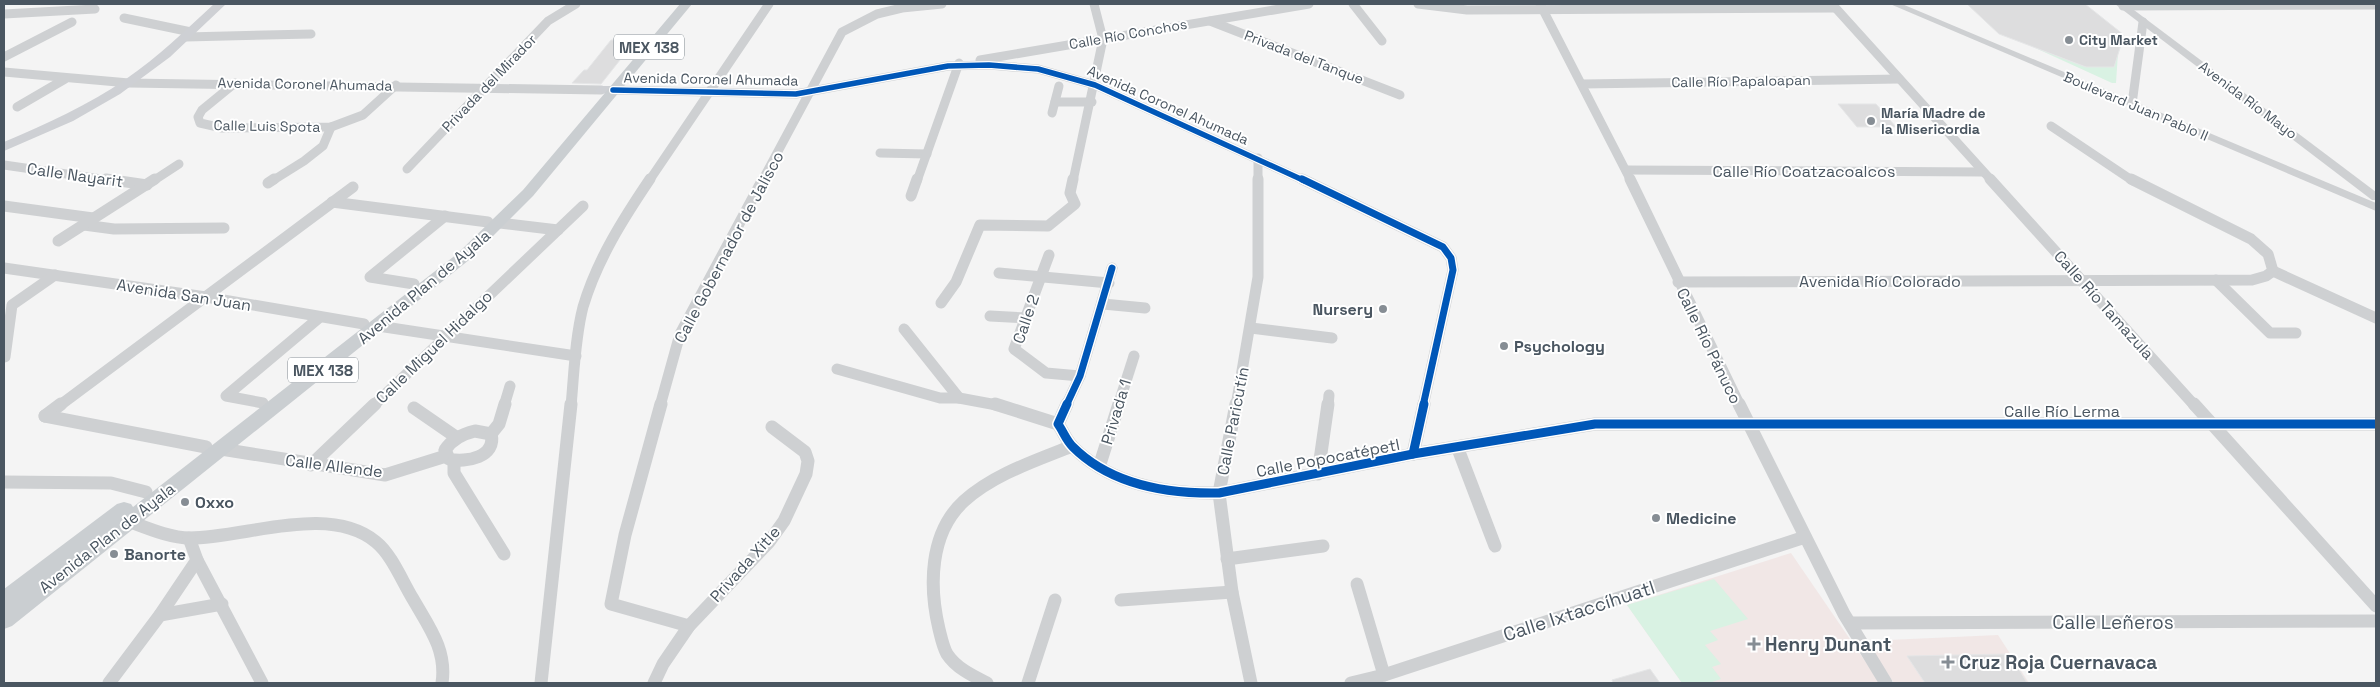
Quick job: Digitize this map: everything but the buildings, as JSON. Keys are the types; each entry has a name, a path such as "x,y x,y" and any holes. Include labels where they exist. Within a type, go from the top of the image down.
{"main road":[{"path":"4,147 74,115 129,83 188,34 220,4"},
{"name":"Avenida Plan de Ayala","path":"4,620 128,521 263,403 463,257 494,222 550,169 607,90 673,4"},
{"name":"Avenida Plan de Ayala","path":"607,90 686,4"},
{"name":"Avenida Plan de Ayala","path":"4,602 146,492 213,448 371,325 414,284 494,222"}],"street":[{"name":"Privada del Mirador","path":"407,169 548,21 576,4"},
{"path":"541,683 554,583 576,356 583,308 600,263 618,226 769,4"},
{"name":"Calle Gobernador de Jalisco","path":"689,626 611,604 625,535 680,334 842,32 856,21 891,9 942,4"},
{"path":"941,303 956,282 980,225 1048,226 1075,204 1070,192 1096,85 1103,39 1094,4"},
{"path":"1253,4 1257,12"},
{"name":"Calle Río Conchos","path":"959,65 1208,20 1309,4"},
{"path":"1353,4 1375,34 1382,40"},
{"path":"1418,4 1467,10 1542,7 1833,6"},
{"name":"Boulevard Juan Pablo II","path":"1895,4 2376,199"},
{"name":"Boulevard Juan Pablo II","path":"1908,4 2376,207"},
{"path":"2121,5 2376,5"},
{"name":"Avenida Río Mayo","path":"2121,5 2376,199"},
{"name":"Calle Río Tamazula","path":"1833,6 2376,606"},
{"name":"Calle Río Pánuco","path":"1542,7 1626,170 1748,426 1850,622 1886,683"},
{"path":"4,14 32,14 96,9"},
{"path":"124,18 137,19 188,34 311,34"},
{"name":"Privada del Tanque","path":"1208,20 1400,94"},
{"path":"4,57 72,22"},
{"path":"2132,101 2143,22"},
{"path":"1013,66 1010,58 1014,54"},
{"path":"911,196 959,65"},
{"name":"Avenida Coronel Ahumada","path":"4,72 65,79 129,83 396,85 810,93 959,65 1013,66 1059,73 1096,85 1258,158 1443,247 1451,258 1453,270 1413,454"},
{"path":"17,107 65,79"},
{"name":"Calle Río Papaloapan","path":"1583,84 1899,79"},
{"name":"Calle Luis Spota","path":"235,83 202,110 198,117 200,123 222,128 331,127"},
{"path":"268,183 304,161 323,146 331,127 364,115 396,85"},
{"path":"1052,113 1058,86"},
{"path":"1055,102 1092,102"},
{"path":"2051,126 2128,178 2251,239 2268,254 2273,271 2376,318"},
{"path":"880,153 927,154"},
{"name":"Calle Paricutín","path":"1251,683 1232,592 1219,493 1251,328 1258,277 1258,158"},
{"path":"58,241 179,164"},
{"name":"Calle Nayarit","path":"4,165 146,185"},
{"name":"Calle Río Coatzacoalcos","path":"1626,170 1983,172"},
{"path":"206,297 353,187"},
{"path":"332,202 558,230"},
{"path":"4,206 93,218"},
{"name":"Calle Miguel Hidalgo","path":"311,465 584,206"},
{"path":"414,284 370,277 444,216"},
{"path":"84,225 114,229 224,228"},
{"name":"Calle 2","path":"1048,255 1014,349 1046,373 1080,376"},
{"name":"Avenida San Juan","path":"4,268 206,297 320,317 576,356"},
{"path":"837,369 940,398 959,398 1009,407 1058,424 1080,376 1103,304 1112,268"},
{"name":"Avenida Río Colorado","path":"1678,282 2252,280 2266,276 2273,271"},
{"path":"999,273 1108,283"},
{"path":"6,357 12,305 55,275"},
{"path":"2216,280 2270,333 2296,333"},
{"name":"Calle Allende","path":"206,297 45,416 311,465 386,475 450,458 472,460 481,456 492,444 493,438 491,434 499,424 510,386"},
{"path":"1103,304 1146,308"},
{"path":"990,316 1025,318"},
{"path":"263,403 226,396 320,317"},
{"path":"1251,328 1332,338"},
{"path":"904,329 959,398"},
{"name":"Privada 1","path":"1099,467 1134,356"},
{"path":"1318,474 1329,395"},
{"path":"414,408 456,437"},
{"name":"Calle Popocatépetl","path":"1058,424 1072,446 1099,467 1121,479 1162,491 1196,494 1219,493 1413,454 1458,449 1595,424 1748,426"},
{"name":"Calle Río Lerma","path":"1748,426 2376,424"},
{"name":"Privada Xitle","path":"689,626 769,542 784,521 806,474 808,461 805,452 772,427"},
{"path":"491,434 475,431 456,437 445,450 450,458 454,473 504,554"},
{"path":"986,683 967,678 946,654 937,622 934,583 936,552 946,524 963,502 992,481 1072,446"},
{"path":"1458,449 1495,546"},
{"path":"4,482 111,482 146,492"},
{"path":"128,521 189,538 289,526 331,525 359,531 377,542 438,638 445,672 442,683"},
{"name":"Calle Ixtaccíhuatl","path":"1351,683 1384,675 1805,537"},
{"path":"189,538 197,560 222,604 262,683"},
{"path":"1227,559 1323,546"},
{"path":"109,683 160,615 197,560"},
{"path":"1357,584 1384,675"},
{"path":"1122,600 1232,592"},
{"path":"1028,683 1055,600"},
{"path":"160,615 222,604"},
{"name":"Calle Leñeros","path":"1850,622 2376,621"},
{"path":"654,683 663,664 689,626"}],"shaded area":[{"name":"Henry Dunant","path":"1791,553 1880,683 1682,683 1627,605"},
{"name":"Cruz Roja Cuernavaca","path":"1998,635 2029,683 1894,683 1866,641"}],"green space":[{"path":"2031,46 2086,67 2114,67 2118,53 2116,83 2112,83"},
{"path":"1714,579 1748,619 1710,631 1718,640 1705,645 1721,664 1712,667 1721,679 1709,683 1682,683 1627,605"}],"cycle path":[{"path":"613,90 796,94 948,66 989,65 1038,69 1095,85 1258,158 1443,247 1451,258 1453,270 1413,454"},
{"path":"1112,268 1080,376 1058,424 1073,447 1088,460 1122,479 1160,490 1219,493 1413,454 1595,424 2376,424"}],"place":[{"name":"City Market","path":"2069,40"},
{"name":"María Madre de la Misericordia","path":"1871,121"},
{"name":"Nursery","path":"1383,309"},
{"name":"Psychology","path":"1504,346"},
{"name":"Oxxo","path":"185,502"},
{"name":"Medicine","path":"1656,518"},
{"name":"Banorte","path":"114,554"},
{"name":"Henry Dunant","path":"1754,644"},
{"name":"Cruz Roja Cuernavaca","path":"1948,662"}]}
